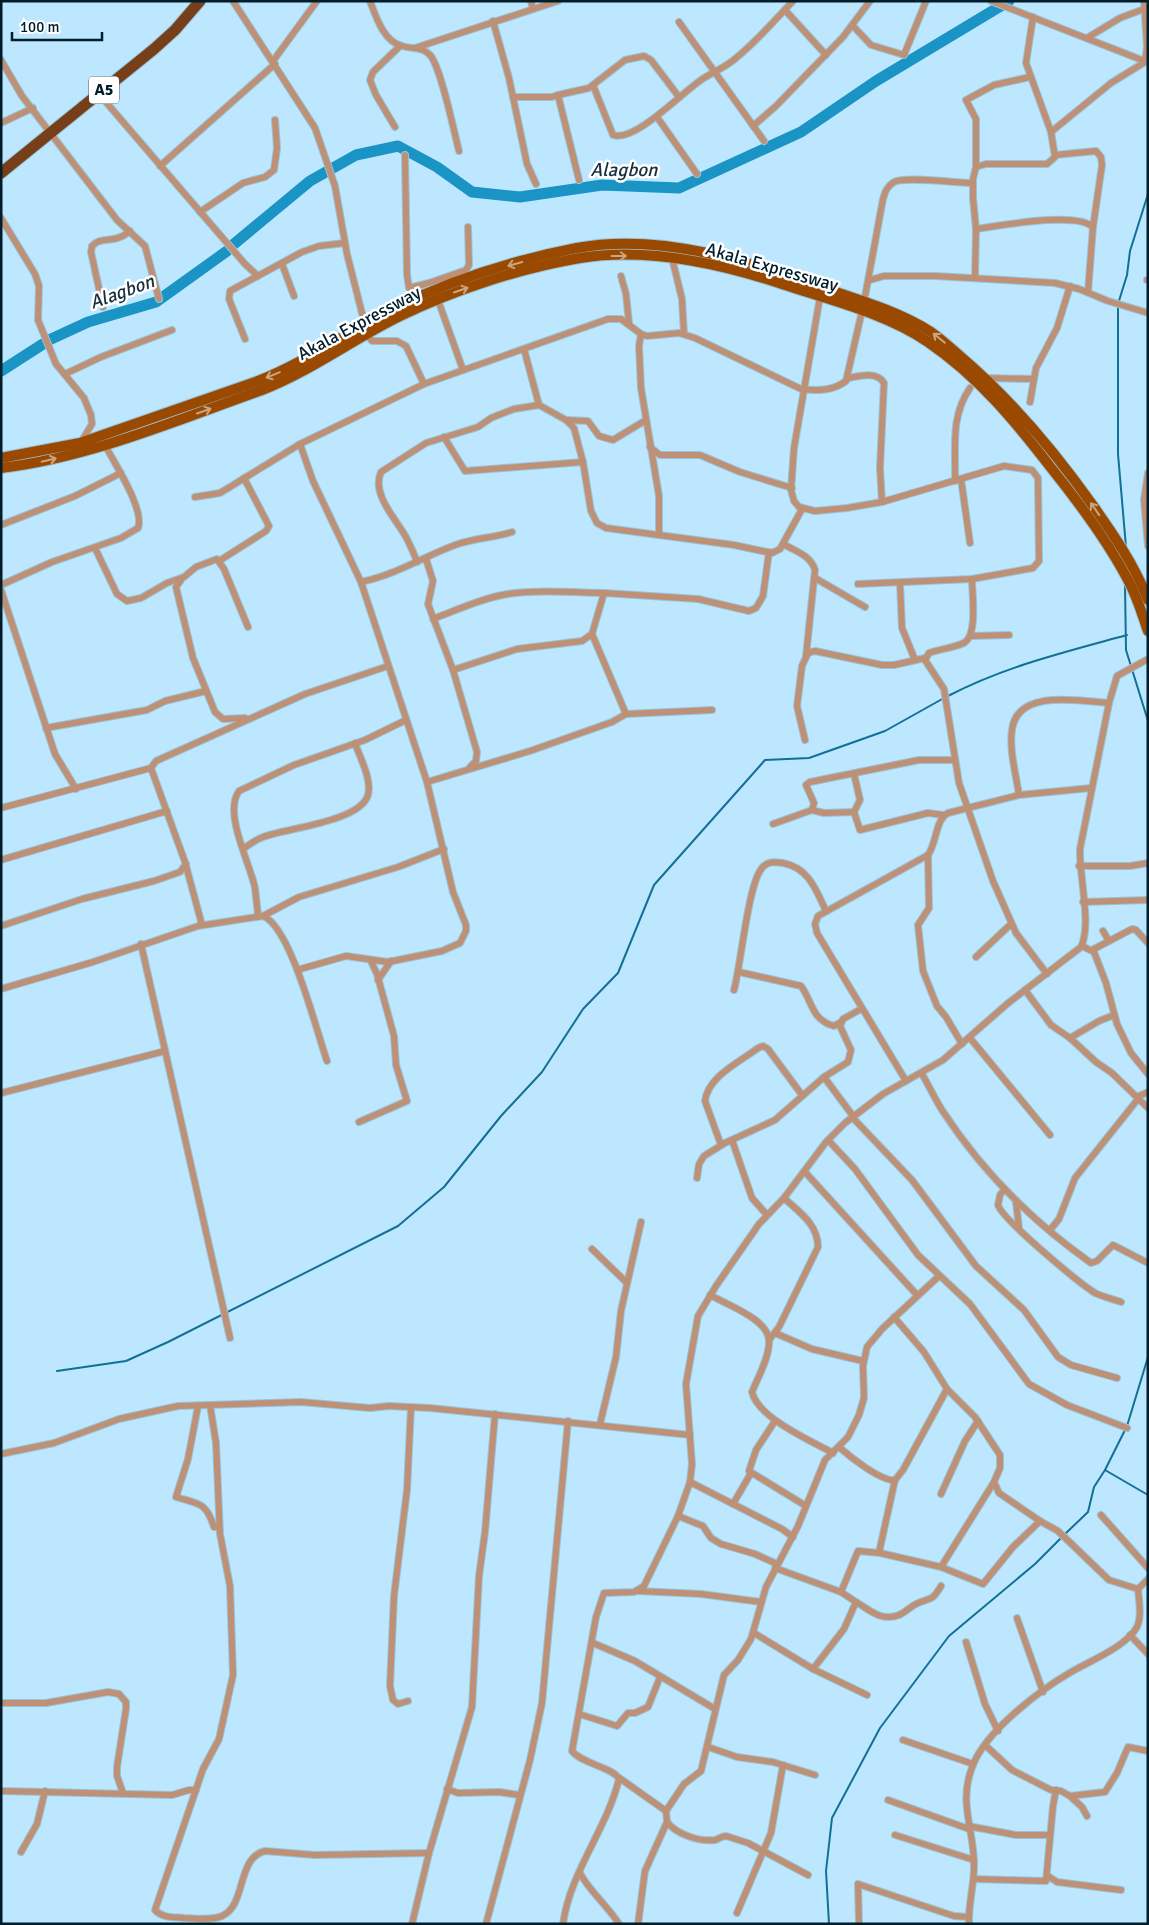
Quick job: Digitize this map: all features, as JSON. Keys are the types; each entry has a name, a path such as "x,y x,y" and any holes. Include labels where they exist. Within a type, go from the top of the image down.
{"highway":[{"name":"A5","path":"1,173 175,30 200,1"}],"main road":[{"name":"Akala Expressway","path":"1,468 28,464 82,448 286,370 366,330 461,290 535,263 580,248 660,246 705,252 760,266 863,306 927,342 975,378 1014,420 1126,565 1134,585 1148,600"},
{"name":"Akala Expressway","path":"1,458 104,445 291,379 412,300 457,281 535,263 619,255 703,262 757,276 820,297 902,316 933,334 986,378 1031,425 1083,491 1123,549 1126,565 1148,631"}],"street":[{"path":"233,1 315,128 331,174 366,330 372,341 397,341 406,346 424,384"},
{"path":"160,166 274,62 317,1"},
{"path":"370,1 385,34 400,46 427,52 434,61 460,150"},
{"path":"531,1 533,9"},
{"path":"415,48 558,1"},
{"path":"593,85 613,135 627,134 657,117 704,77 715,73 753,43 793,1"},
{"path":"753,126 776,106 826,55 853,26 870,1"},
{"path":"853,26 871,45 904,55 926,1"},
{"path":"992,1 1146,62"},
{"path":"1086,38 1144,5 1147,47 1146,62"},
{"path":"785,10 826,55"},
{"path":"976,167 986,164 1047,164 1052,162 1055,155 1051,132 1026,63 1034,17"},
{"path":"493,21 513,97 527,164 536,184"},
{"path":"679,22 764,141"},
{"path":"395,127 376,95 370,80 373,72 400,46"},
{"path":"513,97 552,97 589,88 626,60 644,56 651,60 679,97"},
{"path":"1,60 22,96 52,132 117,220 130,230 147,250 159,299"},
{"path":"1051,132 1111,83 1146,62"},
{"path":"975,278 976,229 973,184 976,167 976,119 966,100 994,84 1030,77"},
{"path":"99,94 245,264 258,276"},
{"path":"558,95 578,180"},
{"path":"1,122 32,108"},
{"path":"657,117 697,174"},
{"path":"200,212 243,184 265,178 274,170 277,148 275,120"},
{"path":"1055,155 1092,151 1099,153 1102,165 1093,227 1088,292"},
{"path":"405,155 407,275 412,300"},
{"path":"195,497 220,492 300,444 424,384 608,319 621,319 641,334 684,334 736,357 785,383 803,389 816,391 841,385 848,378 870,280 883,199 890,185 895,181 914,180 973,184"},
{"path":"1,218 35,274 39,286 38,320 56,364 84,398 91,415 92,424 82,448"},
{"path":"976,229 1056,220 1087,224 1093,227"},
{"path":"409,288 466,270 469,265 468,227"},
{"path":"103,307 91,252 92,246 96,242 122,238 130,230"},
{"path":"245,339 229,294 230,291 308,250 345,243"},
{"path":"672,258 682,299 684,334"},
{"path":"282,264 294,296"},
{"path":"621,276 626,294 629,324"},
{"path":"870,280 884,276 975,278 1070,286 1148,313"},
{"path":"1030,402 1039,358 1058,328 1070,286"},
{"path":"820,297 794,448 792,488 794,501 802,509 815,511 882,502 1004,466 1032,470 1038,478 1039,555 1037,565 1027,570 972,579 858,584"},
{"path":"438,300 463,370"},
{"path":"65,374 101,357 172,330"},
{"path":"641,334 639,346 641,388 659,496 659,535"},
{"path":"524,348 539,405"},
{"path":"848,378 871,375 878,377 884,383 880,468 882,502"},
{"path":"986,378 1034,380"},
{"path":"970,388 962,400 956,417 958,480 970,543"},
{"path":"417,562 407,539 388,509 379,477 384,468 426,443 478,427 491,418 514,409 539,405 566,420 574,428 583,462 591,511 601,526 619,531 734,545 769,552 780,549 802,509"},
{"path":"566,420 588,421 599,436 613,440 646,420"},
{"path":"444,437 465,471 583,462"},
{"path":"297,970 346,956 371,961 391,961 449,949 460,943 465,935 466,925 453,892 427,782 361,582 313,480 300,444"},
{"path":"1,585 52,562 121,538 139,526 130,493 121,473 104,445"},
{"path":"650,447 660,455 700,455 740,472 792,488"},
{"path":"1148,472 1144,500 1148,546"},
{"path":"1,525 75,496 121,473"},
{"path":"244,478 270,526 266,531 219,561 214,560 196,567 176,587 193,658 215,712 220,718 249,718"},
{"path":"361,582 379,579 472,540 512,532"},
{"path":"783,544 813,562 815,578 806,656 797,706 805,740"},
{"path":"95,548 117,594 127,601 141,598 167,583 184,577"},
{"path":"433,619 472,604 513,593 549,591 698,599 749,611 756,608 763,596 769,552"},
{"path":"426,559 433,581 428,598 433,619 453,670 477,752 473,765 465,771"},
{"path":"219,561 248,627"},
{"path":"815,578 865,607"},
{"path":"806,656 815,651 882,665 925,658 929,653 965,642 971,636 973,628 972,579"},
{"path":"900,582 902,628 915,660"},
{"path":"1,590 55,754 76,789"},
{"path":"453,670 517,649 582,641 592,634 604,594"},
{"path":"592,634 626,714"},
{"path":"971,636 1009,634"},
{"path":"925,658 944,689 954,760 961,790 970,809 993,881 1011,924 1047,974"},
{"path":"638,1591 647,1580 678,1516 690,1482 692,1464 686,1384 698,1316 710,1295 767,1215 784,1198 828,1140 853,1117 883,1094 922,1074 943,1060 1025,990 1082,946 1086,932 1079,866 1082,834 1109,703 1117,676 1126,669 1148,659"},
{"path":"1,808 151,768 156,762 304,694 388,666"},
{"path":"46,728 154,709 165,701 206,691"},
{"path":"1019,795 1011,738 1013,724 1022,710 1055,698 1109,703"},
{"path":"427,782 604,725 626,714 712,710"},
{"path":"327,1061 289,947 276,925 260,915 234,811 235,798 240,791 294,765 355,743 406,720"},
{"path":"243,849 265,836 346,815 362,805 368,794 368,780 355,743"},
{"path":"812,810 814,803 806,787 808,784 919,760 954,760"},
{"path":"151,768 186,864 202,925"},
{"path":"854,774 860,800 854,812 860,830 928,814 943,815 1019,795 1091,788"},
{"path":"773,824 812,810 824,813 854,812"},
{"path":"1,860 167,811"},
{"path":"943,815 928,855 928,908 918,925 923,972 937,1006 962,1044"},
{"path":"1,990 93,962 141,944 202,925 260,915 299,897 398,867 444,849"},
{"path":"906,1082 861,1009 816,928 818,916 928,855"},
{"path":"734,990 739,972 751,898 758,874 764,866 776,862 803,870 826,911"},
{"path":"1079,866 1122,866 1148,863"},
{"path":"1,926 82,899 144,884 180,872 186,864"},
{"path":"180,872 189,875"},
{"path":"1083,902 1148,900"},
{"path":"976,957 1011,924"},
{"path":"1092,950 1132,930 1136,930 1148,943"},
{"path":"1104,931 1109,941"},
{"path":"141,944 230,1338"},
{"path":"1082,946 1092,950 1106,983 1114,1015 1131,1052 1148,1074"},
{"path":"359,1122 407,1101 396,1065 394,1036 371,961"},
{"path":"378,980 391,961"},
{"path":"739,972 801,986 809,1005 824,1022 834,1026 861,1009"},
{"path":"1025,990 1051,1025 1070,1038 1096,1062 1112,1073 1148,1108"},
{"path":"1070,1038 1099,1021 1114,1015"},
{"path":"698,1178 701,1160 721,1145 774,1120 802,1094 850,1059 851,1050 840,1028 841,1022"},
{"path":"970,1038 1050,1135"},
{"path":"721,1145 705,1101 706,1095 717,1078 758,1048 763,1046 768,1049 802,1094"},
{"path":"1,1092 165,1051"},
{"path":"922,1074 942,1110 1004,1190 1016,1202 1091,1263 1097,1261 1113,1245 1148,1262"},
{"path":"824,1077 853,1117 912,1180 976,1266 1024,1310 1058,1357 1071,1365 1117,1378"},
{"path":"1050,1230 1059,1219 1075,1178 1139,1096 1148,1092"},
{"path":"732,1140 752,1198 767,1215"},
{"path":"828,1140 855,1169 918,1255 970,1304 1029,1384 1067,1404 1127,1428"},
{"path":"805,1172 917,1295"},
{"path":"1004,1190 998,1200 999,1211 1007,1220 1020,1228 1044,1253 1096,1293 1121,1302"},
{"path":"784,1198 813,1226 817,1235 818,1247 775,1333 769,1340 768,1348 752,1392 756,1401 775,1420 833,1452"},
{"path":"1016,1202 1020,1228"},
{"path":"600,1424 616,1357 618,1328 640,1222"},
{"path":"592,1249 627,1283"},
{"path":"638,1924 645,1872 667,1822 666,1811 684,1784 701,1771 708,1747 714,1709 724,1675 741,1656 754,1633 761,1602 776,1566 793,1537 825,1460 839,1447 852,1429 864,1402 863,1361 867,1347 894,1317 939,1276"},
{"path":"710,1295 758,1320 769,1340"},
{"path":"894,1317 924,1352 947,1389 978,1421 1002,1459 998,1477 941,1567"},
{"path":"775,1333 812,1349 863,1361"},
{"path":"880,1553 895,1480 903,1470 947,1389"},
{"path":"1,1454 54,1443 119,1418 170,1407 301,1402 370,1408 411,1407 495,1414 690,1435"},
{"path":"210,1405 216,1443 219,1526 230,1586 233,1674 219,1738 205,1765 196,1790 156,1905 157,1912 165,1916 209,1918 224,1916 233,1904 250,1862 259,1852 315,1855 429,1853"},
{"path":"198,1406 188,1459 176,1497 200,1504 209,1511 214,1527 219,1526"},
{"path":"408,1701 398,1704 393,1700 390,1686 394,1596 407,1490 411,1407"},
{"path":"412,1924 429,1853 472,1707 478,1576 486,1532 495,1414"},
{"path":"733,1504 751,1473 749,1472 753,1457 775,1420"},
{"path":"486,1924 519,1795 530,1760 545,1682 553,1567 568,1421"},
{"path":"941,1494 965,1441 978,1421"},
{"path":"839,1447 853,1460 865,1465 877,1475 895,1480"},
{"path":"751,1473 806,1506"},
{"path":"690,1482 782,1529 793,1537"},
{"path":"994,1482 998,1493 1058,1531 1109,1580 1138,1589"},
{"path":"1101,1515 1148,1568"},
{"path":"678,1516 703,1526 711,1538 721,1544 755,1554 776,1566 841,1592 880,1617 898,1615 916,1604 929,1601 941,1586"},
{"path":"841,1592 858,1552 880,1553 941,1567 983,1584 1012,1547 1040,1521"},
{"path":"859,1924 858,1884 969,1921 974,1879 974,1860 965,1799 973,1764 985,1745 998,1731 1042,1692 1130,1635 1139,1623 1138,1589 1148,1579"},
{"path":"666,1811 618,1777 574,1754 573,1745 596,1617 604,1593 638,1591 701,1594 761,1602"},
{"path":"814,1670 844,1629 856,1602"},
{"path":"1017,1618 1042,1692"},
{"path":"754,1633 814,1670 867,1695"},
{"path":"1130,1635 1148,1654"},
{"path":"593,1642 619,1653 690,1692 714,1709"},
{"path":"966,1642 985,1704 998,1731"},
{"path":"579,1714 617,1726 628,1712 635,1713 648,1707 660,1676"},
{"path":"1,1704 46,1703 114,1692 119,1694 126,1702 117,1767 117,1776 123,1793"},
{"path":"903,1740 973,1764"},
{"path":"985,1745 1003,1763 1019,1774 1051,1790 1056,1790 1070,1796 1082,1807 1087,1816"},
{"path":"708,1747 737,1757 783,1765 815,1774"},
{"path":"1070,1796 1105,1792 1117,1773 1128,1747 1148,1751"},
{"path":"737,1913 771,1833 783,1765"},
{"path":"563,1924 580,1873 604,1824 618,1777"},
{"path":"447,1789 458,1793 499,1792 519,1795"},
{"path":"1,1791 172,1795 196,1790"},
{"path":"974,1879 1046,1881 1056,1790"},
{"path":"21,1852 36,1824 45,1792"},
{"path":"888,1800 969,1828 1002,1833 1050,1835"},
{"path":"667,1822 672,1828 688,1835 712,1840 726,1836 748,1843 808,1875"},
{"path":"895,1835 974,1860"},
{"path":"580,1873 584,1881 610,1909 619,1924"},
{"path":"1048,1876 1057,1882 1121,1890"}],"waterway":[{"name":"Alagbon","path":"234,244 310,181 356,155 398,146 437,167 472,192 520,197 602,185 679,188 801,132 876,81 1009,1"},
{"path":"1126,547 1118,454 1118,304 1127,275 1130,251 1148,194"},
{"name":"Alagbon","path":"49,340 88,322 156,302 227,251"},
{"name":"Alagbon","path":"1,371 43,344"},
{"path":"1125,585 1126,650 1148,721"},
{"path":"948,696 970,685 1014,668 1127,635"},
{"path":"57,1371 126,1361 168,1342 398,1226 444,1187 501,1116 542,1072 583,1009 618,973 654,885 765,760 809,758 885,731 944,698"},
{"path":"1127,1426 1148,1357"},
{"path":"1065,1534 1088,1512 1094,1487 1105,1470 1125,1430"},
{"path":"1105,1470 1148,1495"},
{"path":"829,1924 826,1871 832,1818 880,1728 949,1636 1035,1564 1061,1538"}]}
